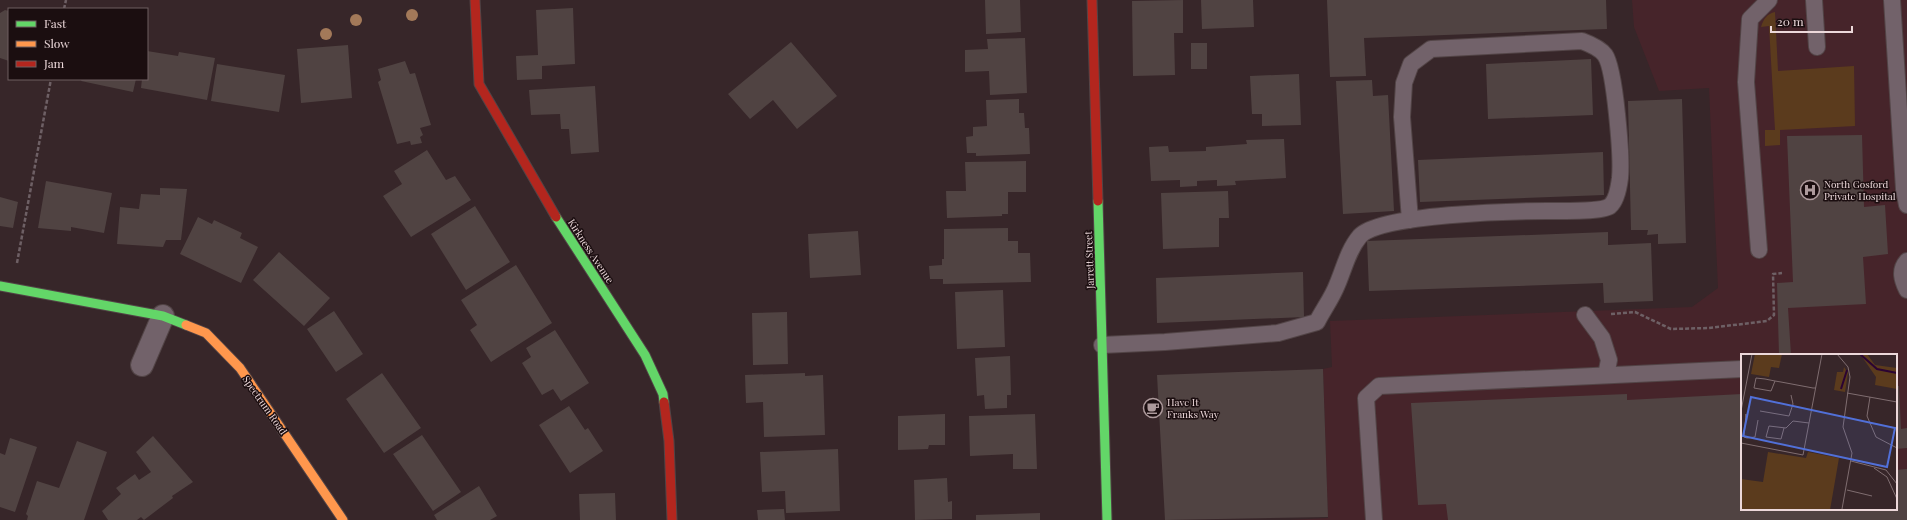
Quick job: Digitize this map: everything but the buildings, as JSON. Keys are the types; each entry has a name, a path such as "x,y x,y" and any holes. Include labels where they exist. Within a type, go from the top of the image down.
{"street":[{"name":"Kirkness Avenue","path":"475,0 478,84 565,232 645,355 663,394 669,441 672,520"},
{"name":"Jarrett Street","path":"1092,0 1107,520"},
{"name":"Spectrum Road","path":"0,286 66,296 163,316 206,333 240,368 343,520"},
{"path":"142,365 163,316"}],"lane":[{"path":"1759,250 1746,82 1750,19 1769,0"},
{"path":"1814,0 1816,47"},
{"path":"1892,0 1904,189 1907,205"},
{"path":"1102,345 1165,342 1278,333 1317,322 1337,286 1347,258 1361,235 1387,223 1510,211 1597,210 1610,206 1615,199 1620,178 1619,140 1612,76 1605,55 1595,46 1582,41 1431,49 1410,64 1404,83 1402,117 1410,220"},
{"path":"1907,261 1902,269 1902,278 1907,290"},
{"path":"1585,314 1602,338 1609,360 1606,375"},
{"path":"1374,520 1366,398 1379,386 1741,370"}],"path":[{"path":"12,289 51,80"},
{"path":"1596,330 1612,313 1635,312 1671,329 1709,328 1767,320 1774,316 1773,274 1782,273"}],"shaded area":[{"name":"North Gosford Private Hospital","path":"1632,0 1907,0 1907,520 1289,520 1328,518 1323,369 1332,367 1330,321 1692,307 1718,288 1709,88 1659,91 1634,27"},
{"path":"1775,12 1778,71 1854,66 1855,126 1780,130 1780,145 1765,146 1765,130 1775,130 1769,26 1761,27 1766,17"}],"traffic: fast":[{"path":"1098,201 1107,520"},
{"path":"556,217 645,355 663,394 664,402"},
{"path":"0,286 163,316 186,325"}],"traffic: slow":[{"path":"186,325 206,333 240,368 343,520"}],"traffic: jam":[{"path":"475,0 479,84 556,217"},
{"path":"1092,0 1098,201"},
{"path":"664,402 669,441 672,520"}],"place":[{"name":"North Gosford Private Hospital","path":"1810,190"},
{"name":"Have It Franks Way","path":"1153,408"}]}
